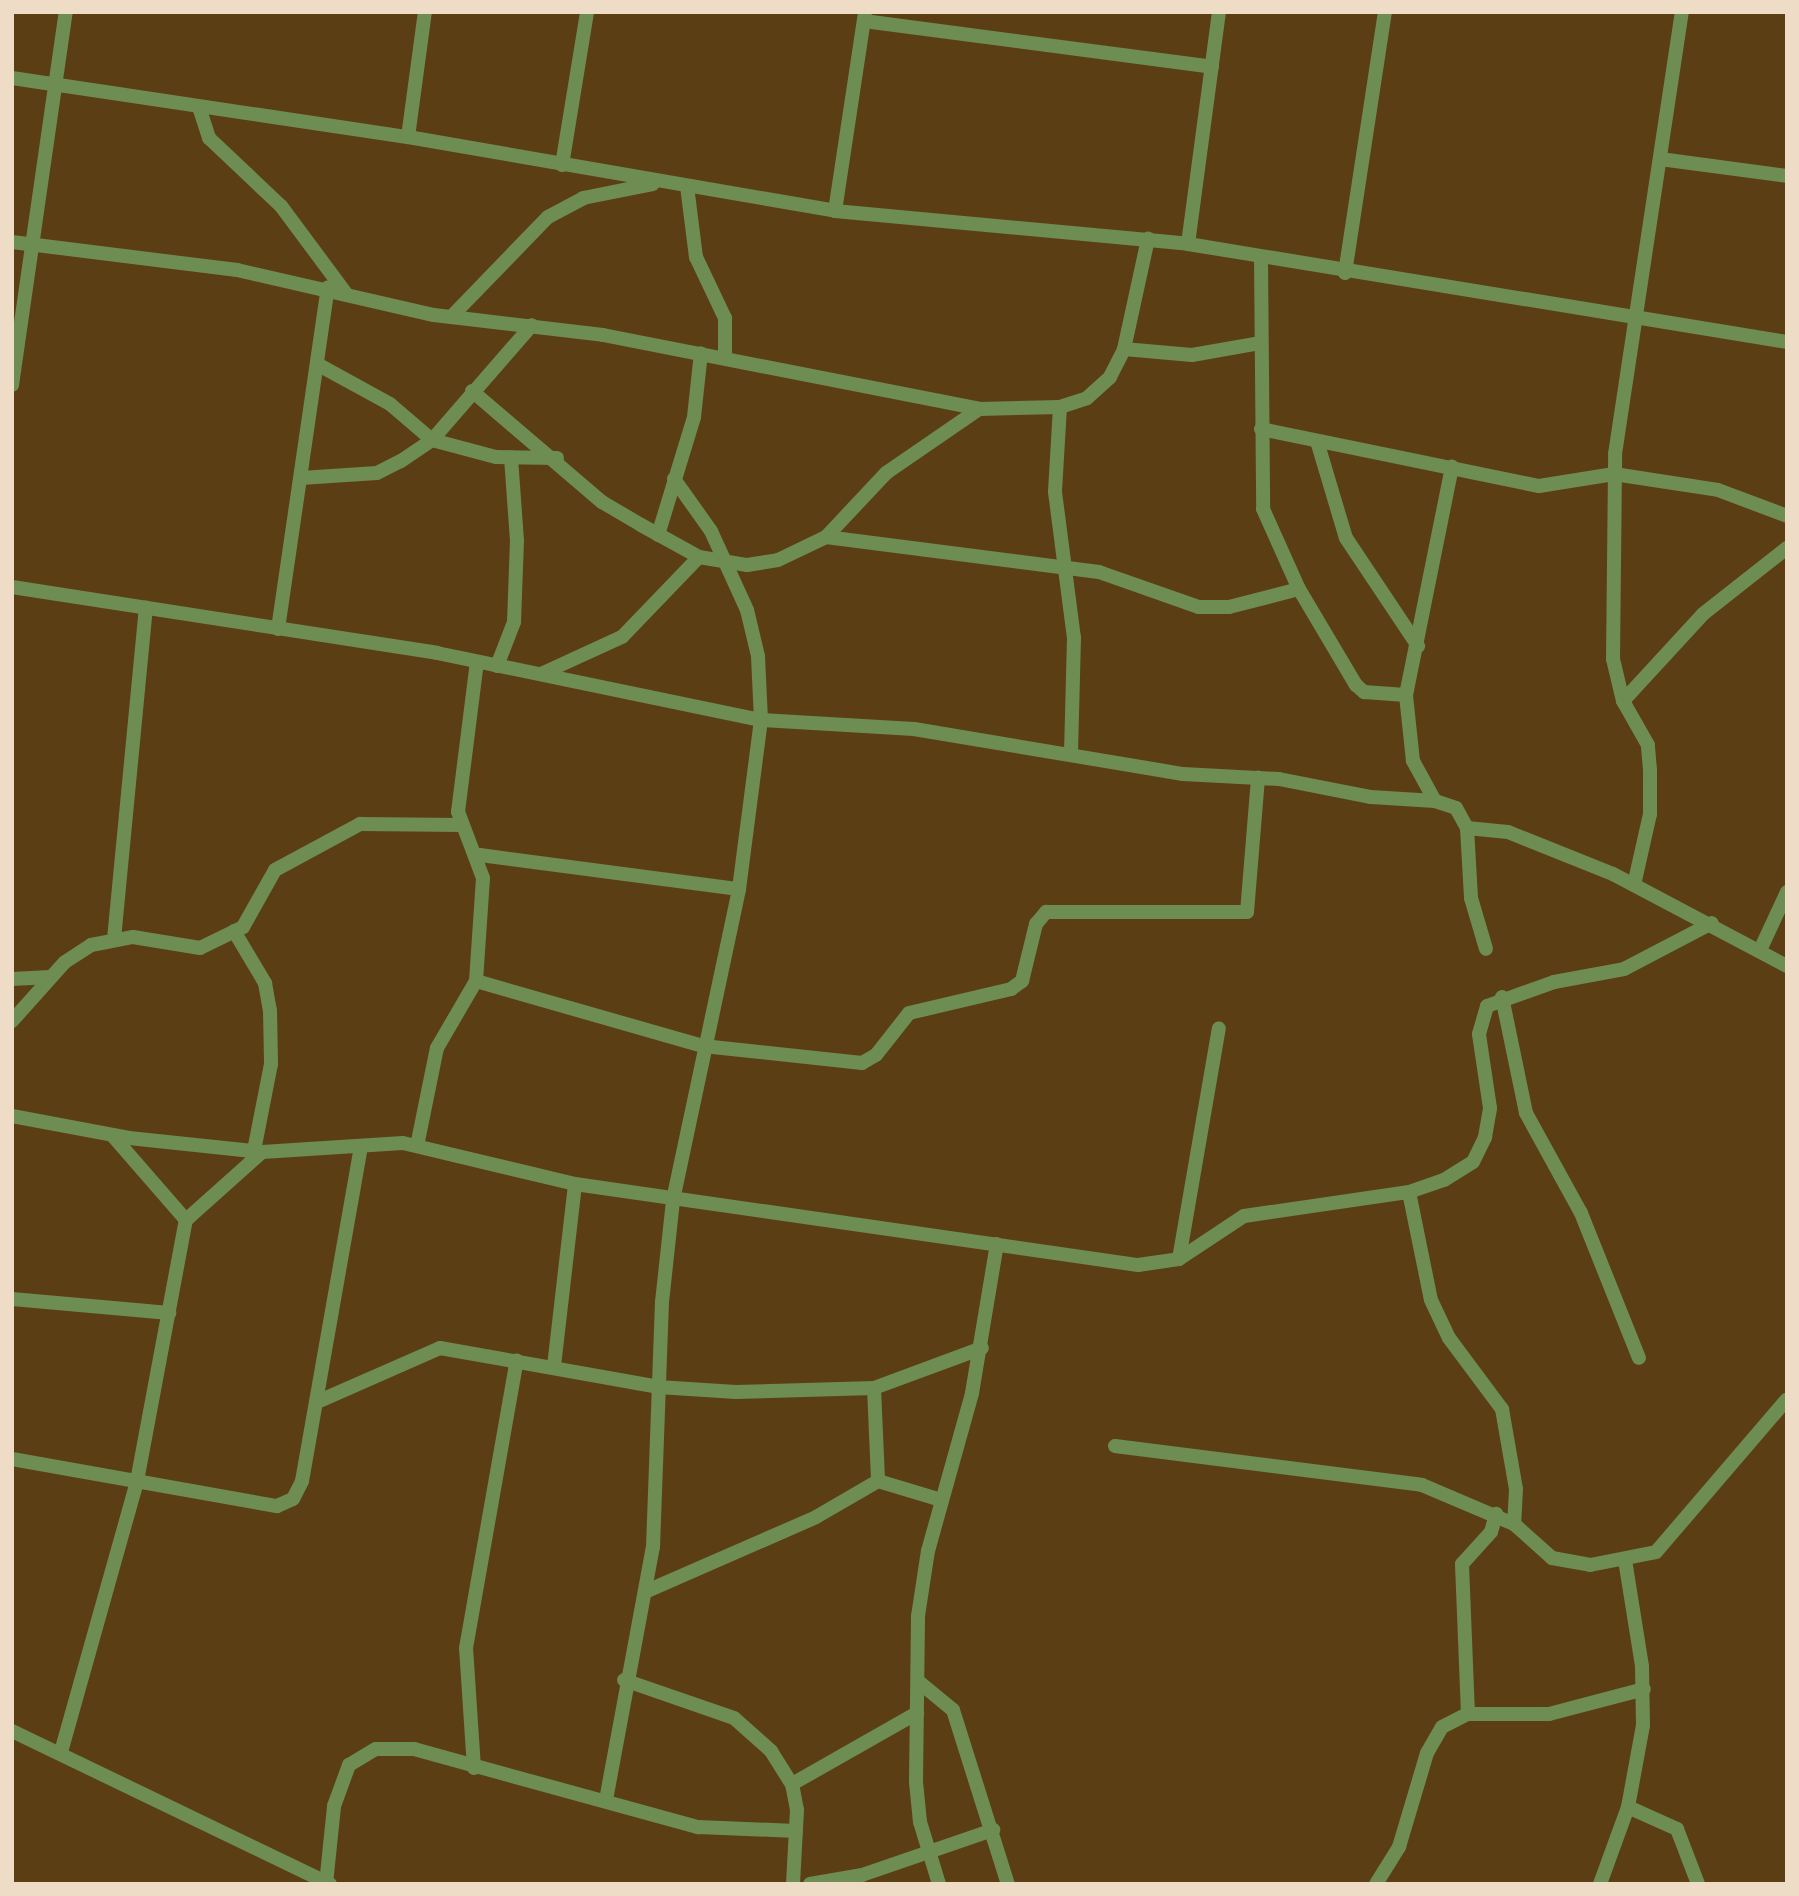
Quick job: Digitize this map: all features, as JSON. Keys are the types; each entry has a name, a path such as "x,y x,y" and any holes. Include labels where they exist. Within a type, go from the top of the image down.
{"street":[{"path":"12,385 66,12"},
{"path":"408,137 425,12"},
{"path":"562,165 587,12"},
{"path":"1188,244 1219,12"},
{"path":"1345,273 1385,12"},
{"path":"1634,886 1650,814 1650,770 1648,746 1623,701 1613,660 1614,474 1682,12"},
{"path":"835,211 864,17 1212,67"},
{"path":"12,78 408,137 835,211 1188,244 1345,273 1787,342"},
{"path":"199,107 209,138 281,206 347,295"},
{"path":"1660,159 1787,176"},
{"path":"451,317 548,217 583,198 663,182"},
{"path":"687,186 696,257 725,318 725,357"},
{"path":"12,242 237,270 451,317 532,325 725,357 979,409 1060,407 1087,398 1110,377 1125,349 1148,240"},
{"path":"1261,257 1263,509 1299,589 1356,685 1364,692 1406,695"},
{"path":"278,629 328,288"},
{"path":"300,478 377,473 432,440 532,325"},
{"path":"1125,349 1192,355 1261,343"},
{"path":"658,535 698,400 701,353"},
{"path":"317,364 390,404 432,440 511,457 558,458"},
{"path":"472,391 558,458 602,502 699,557 729,564 778,560 826,537 886,473 979,409"},
{"path":"1060,407 1055,492 1074,638 1071,752"},
{"path":"1261,429 1539,486 1614,474 1739,494 1787,516"},
{"path":"1317,441 1346,538 1418,646"},
{"path":"496,666 513,622 517,541 511,457"},
{"path":"1435,801 1413,761 1406,695 1452,467"},
{"path":"606,1800 624,1680 647,1591 658,1387 673,1200 703,1046 739,889 761,720 758,656 729,564 674,479"},
{"path":"826,537 1065,570 1099,572 1199,607 1299,589"},
{"path":"1623,701 1703,614 1787,548"},
{"path":"539,675 622,637 699,557"},
{"path":"12,587 477,662 761,720 914,729 1071,752 1183,774 1258,777 1435,801 1456,808 1467,828 1471,898 1486,949"},
{"path":"114,939 146,608"},
{"path":"417,1146 437,1048 476,981 480,855 462,825 458,774 477,662"},
{"path":"476,981 703,1046 862,1063 876,1055 909,1013 1011,989 1022,981 1036,924 1046,912 1247,912 1258,777"},
{"path":"12,1021 50,977 91,945 114,939 200,948 234,931 254,914 275,870 360,824 462,825"},
{"path":"1467,828 1508,832 1634,886 1761,948 1787,966"},
{"path":"480,855 739,889"},
{"path":"1761,948 1782,913 1787,892"},
{"path":"12,1116 112,1135 258,1151 417,1146 575,1184 997,1244 1091,1262 1138,1265 1179,1259 1244,1216 1409,1192 1473,1162 1485,1138 1490,1108 1480,1017 1502,997 1624,969 1712,923"},
{"path":"61,1752 137,1481 186,1220 258,1151 271,1064 270,1010 265,983 234,931"},
{"path":"12,979 50,977"},
{"path":"1502,997 1527,1114 1581,1213 1639,1358"},
{"path":"1179,1259 1219,1028"},
{"path":"112,1135 186,1220"},
{"path":"12,1459 285,1504 300,1491 361,1146"},
{"path":"554,1366 575,1184"},
{"path":"1409,1192 1431,1300 1449,1338 1502,1409 1516,1489 1514,1524"},
{"path":"939,1884 920,1822 918,1615 942,1500 982,1348 997,1244"},
{"path":"12,1299 169,1313"},
{"path":"317,1402 440,1348 554,1366 658,1387 874,1388 982,1348"},
{"path":"474,1768 466,1648 517,1360"},
{"path":"874,1388 878,1480"},
{"path":"1115,1446 1422,1485 1496,1514 1514,1524 1552,1558 1590,1566 1657,1552 1783,1408"},
{"path":"647,1591 816,1517 878,1480 942,1500"},
{"path":"1468,1714 1462,1564 1491,1532 1496,1514"},
{"path":"1600,1884 1628,1807 1644,1689 1625,1560"},
{"path":"624,1680 734,1718 771,1751 792,1784 796,1830 793,1884"},
{"path":"919,1682 953,1710 1008,1884"},
{"path":"1376,1884 1399,1847 1427,1753 1442,1727 1468,1714 1549,1714 1644,1689"},
{"path":"792,1784 917,1713"},
{"path":"12,1731 61,1752 327,1883 334,1806 349,1766 376,1749 414,1749 474,1768 606,1800 698,1827 796,1830"},
{"path":"1628,1807 1677,1829 1698,1884"},
{"path":"810,1884 930,1853 993,1830"}]}
